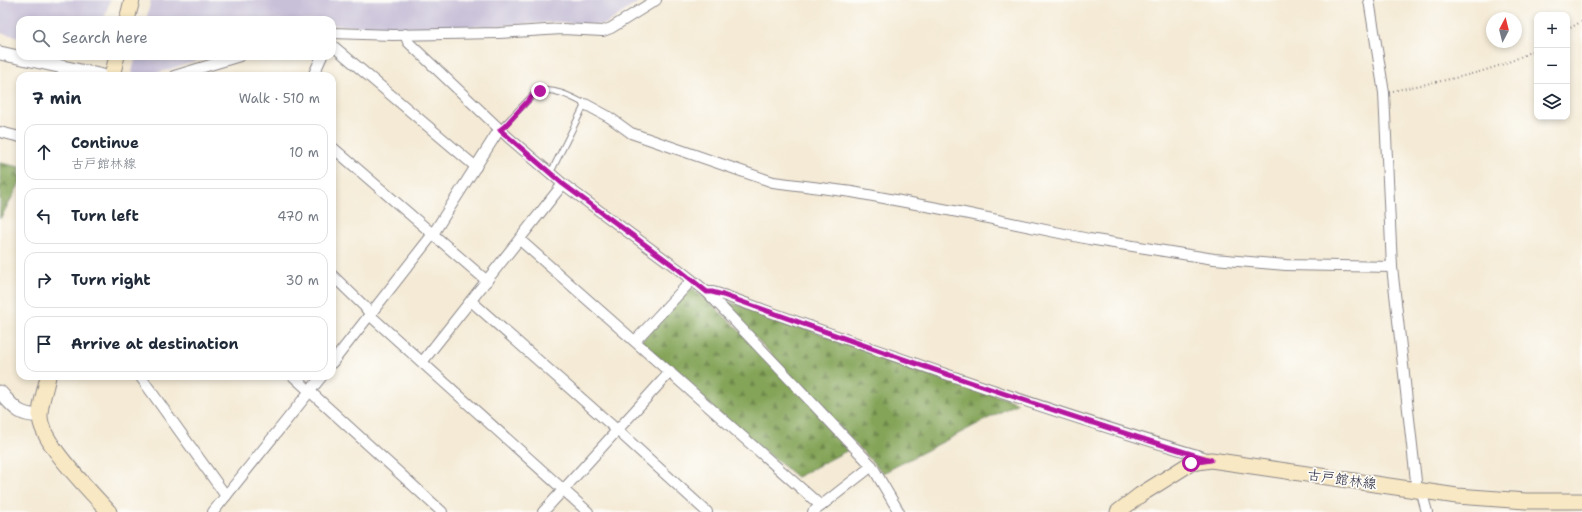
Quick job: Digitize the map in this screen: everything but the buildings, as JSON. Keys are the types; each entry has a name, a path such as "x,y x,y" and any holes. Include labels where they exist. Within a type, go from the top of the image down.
{"main road":[{"path":"128,16 132,0"},
{"path":"113,72 116,60"},
{"path":"47,380 40,415 42,425 54,450 108,512"},
{"name":"古戸館林線","path":"1118,512 1140,495 1191,463 1211,460 1492,499 1582,500"}],"street":[{"path":"336,33 499,33 562,29 607,30 656,0"},
{"path":"1369,0 1384,93 1392,267 1419,490 1427,512"},
{"path":"405,34 408,42 500,130 563,184 707,292 872,466 899,512"},
{"path":"336,48 476,167"},
{"path":"0,53 16,57"},
{"path":"31,60 84,72"},
{"path":"187,72 227,60"},
{"path":"315,72 320,60"},
{"path":"585,104 609,117 631,133 773,182 859,194 1030,226 1088,240 1214,259 1272,264 1392,267"},
{"path":"336,358 433,234 500,130"},
{"path":"0,132 16,136"},
{"path":"336,150 487,281"},
{"path":"423,361 563,184"},
{"path":"520,240 670,372 817,509 872,466"},
{"path":"336,279 364,306 370,314 588,512"},
{"path":"635,341 691,280"},
{"path":"707,292 723,295 926,368 1021,400 1131,436 1211,460"},
{"path":"471,301 707,512"},
{"path":"543,512 670,372"},
{"path":"143,380 226,496"},
{"path":"297,380 442,512"},
{"path":"213,512 319,380"},
{"path":"0,392 23,414 40,415"}],"lane":[{"path":"500,130 536,92 552,91 562,93 585,104 553,168 549,172"}],"path":[{"path":"1570,28 1582,21"},
{"path":"1384,93 1484,70 1524,56 1534,50"}],"shaded area":[{"path":"0,0 110,0 105,16 16,16 16,36 0,33"},
{"path":"151,0 641,0 606,24 599,25 556,22 493,26 390,28 336,25 336,16 147,16"},
{"path":"135,60 200,60 160,72 132,72"}],"green space":[{"path":"0,163 16,166 16,190 0,219"},
{"path":"692,288 706,298 798,388 850,449 797,477 704,402 638,344"},
{"path":"718,298 1018,403 883,473"}],"route":[{"path":"540,91 536,92 500,130 563,184 707,292 723,295 926,368 1021,400 1131,436 1211,460 1201,460 1191,463"}]}
